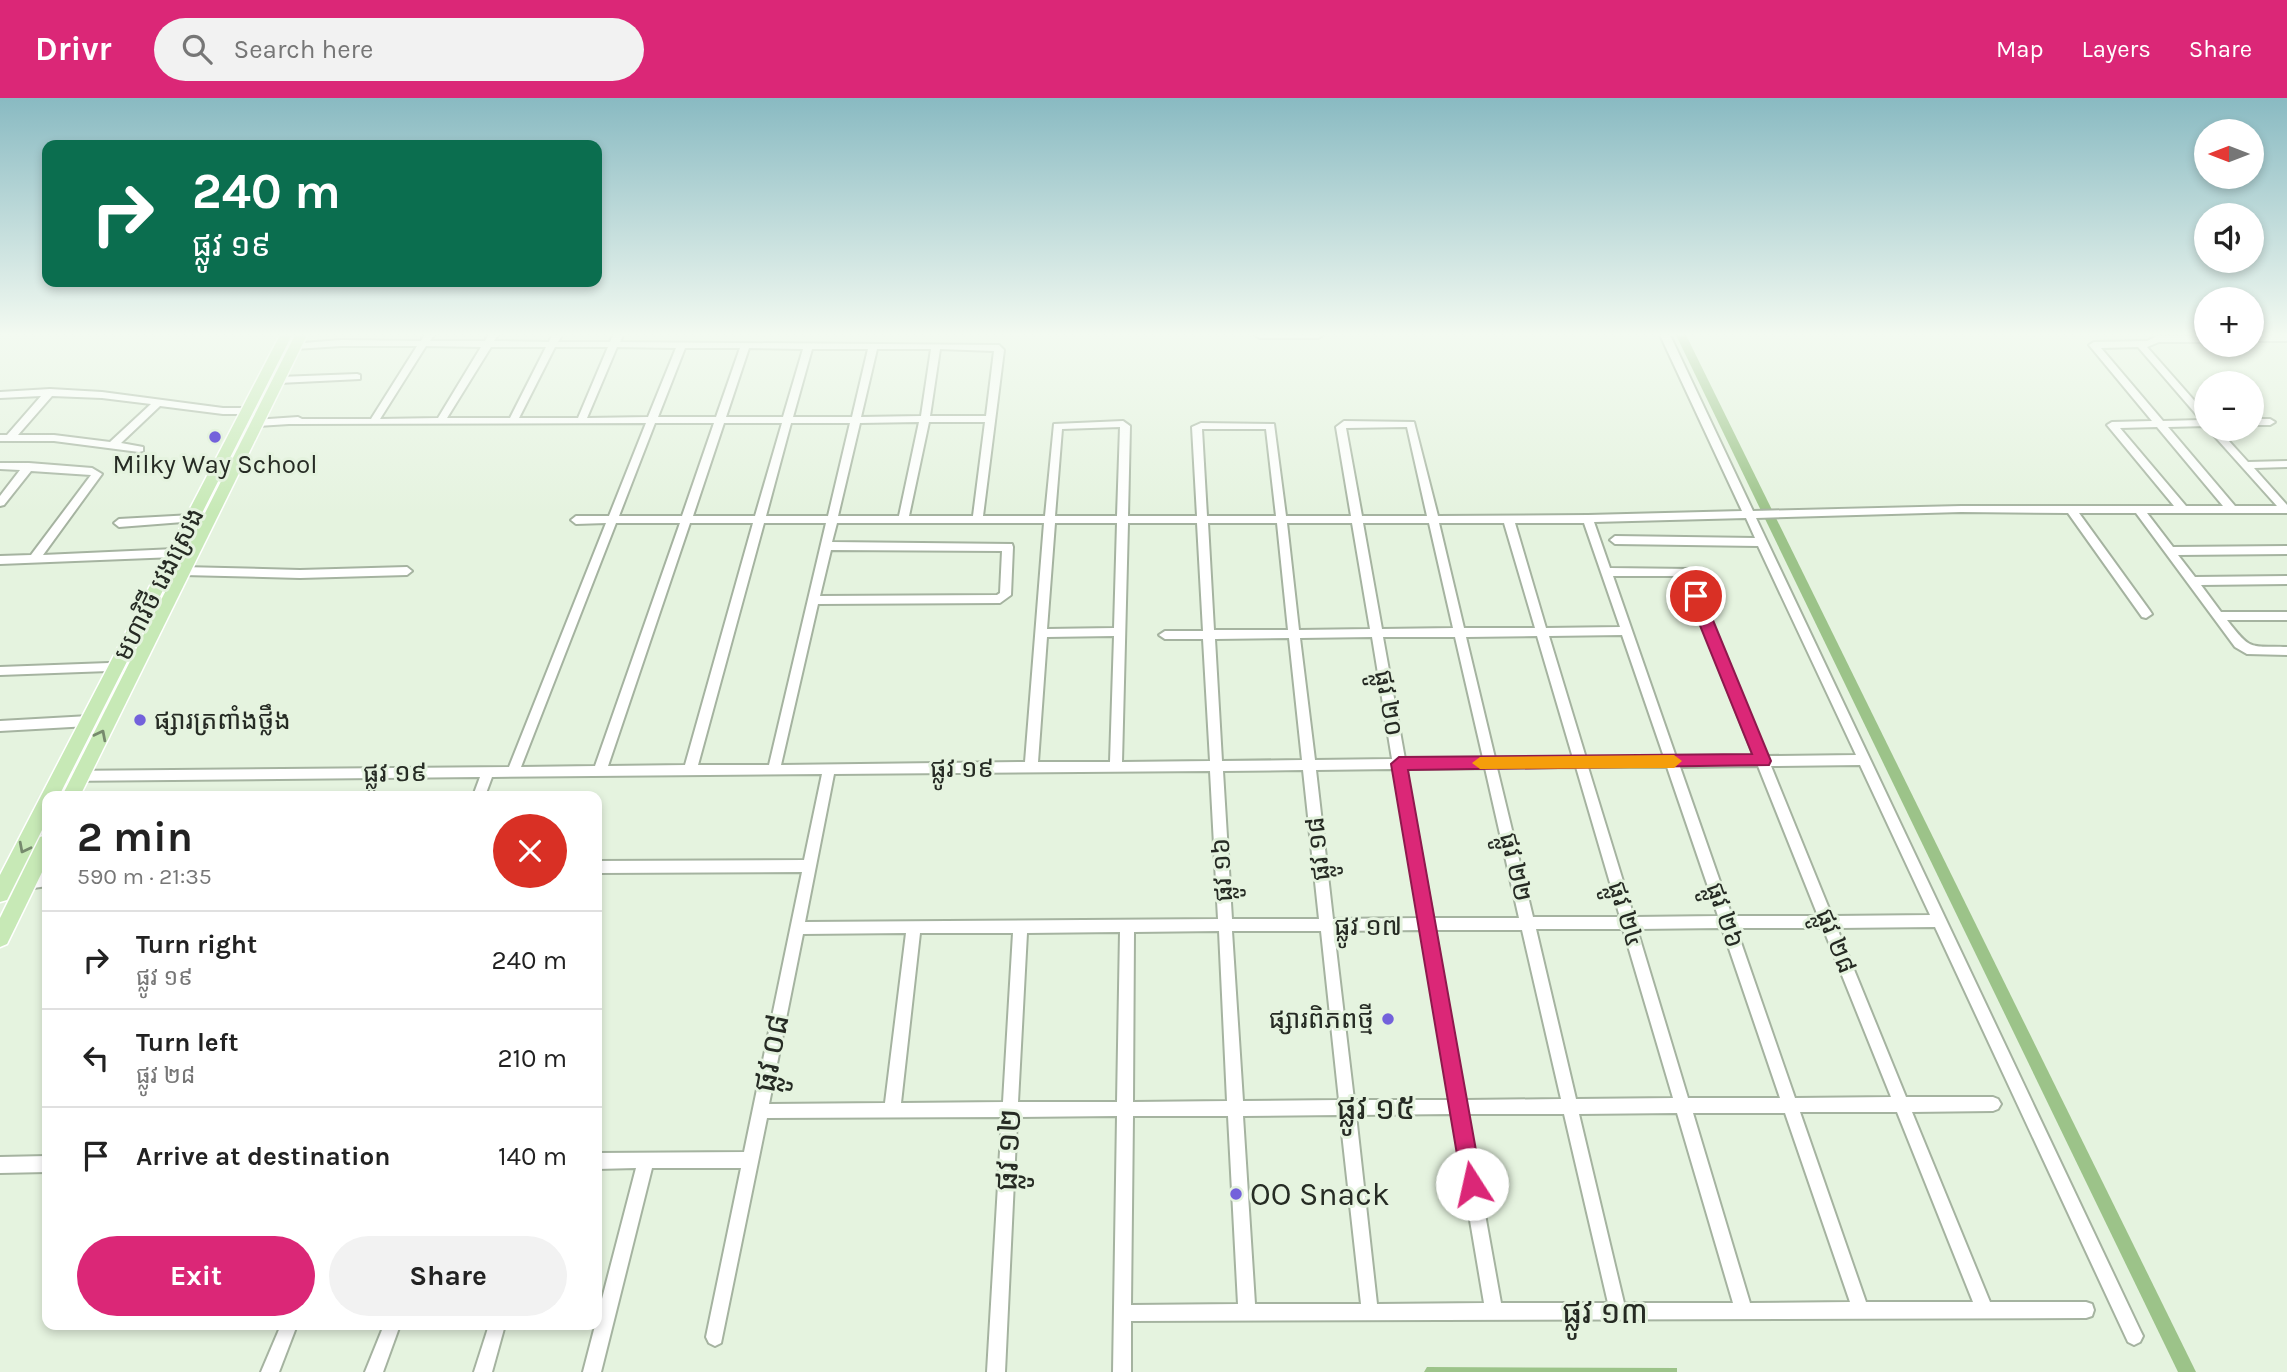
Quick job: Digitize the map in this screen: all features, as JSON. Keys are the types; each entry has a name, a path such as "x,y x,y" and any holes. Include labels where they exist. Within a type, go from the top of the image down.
{"main road":[{"name":"មហាវិថី វេងស្រេង","path":"73,791 183,571 264,394"},
{"name":"មហាវិថី វេងស្រេង","path":"53,791 192,519 252,417 268,394"},
{"path":"0,894 42,812"},
{"path":"0,938 42,853"}],"street":[{"path":"5,438 48,394"},
{"path":"77,394 159,402 293,422 991,419"},
{"path":"374,421 391,394"},
{"path":"441,421 457,394"},
{"path":"513,421 526,394"},
{"path":"581,421 593,394"},
{"path":"513,772 662,394"},
{"path":"600,771 730,394"},
{"path":"690,770 796,394"},
{"path":"774,769 862,394"},
{"path":"904,517 929,394"},
{"path":"978,517 993,394"},
{"path":"1693,394 2134,1336"},
{"path":"2135,394 2232,510"},
{"path":"113,445 159,402"},
{"path":"2183,511 2112,425 2194,422"},
{"path":"2264,422 2270,422"},
{"path":"1031,767 1057,426 1123,424 1124,517 1116,766"},
{"name":"ផ្លូវ ២២","path":"1340,425 1411,424 1530,925 1618,1312"},
{"name":"ផ្លូវ ២០","path":"1340,425 1494,1312"},
{"name":"ផ្លូវ ១៦","path":"1247,1313 1197,427 1271,426"},
{"name":"ផ្លូវ ១៨","path":"1271,426 1370,1312"},
{"path":"5,438 54,438 139,449"},
{"path":"2224,441 2287,510"},
{"path":"2247,465 2287,464"},
{"path":"0,466 92,471 97,474 34,559"},
{"path":"0,503 29,466"},
{"path":"576,520 904,517 1588,519 1961,509 2287,510"},
{"path":"2072,510 2146,614"},
{"path":"2139,510 2247,650 2287,651"},
{"name":"ផ្លូវ ២៤","path":"1508,518 1744,1311"},
{"path":"120,523 192,519"},
{"name":"ផ្លូវ ២៦","path":"1588,519 1861,1311"},
{"path":"1615,541 1762,542"},
{"path":"814,600 1000,599 1005,595 1007,547 827,547"},
{"path":"2169,551 2287,550"},
{"path":"0,561 175,553"},
{"path":"183,571 300,574 407,571"},
{"name":"ផ្លូវ ២៨","path":"1607,572 1686,572 1985,1310"},
{"path":"2192,581 2287,580"},
{"path":"2219,616 2287,616"},
{"path":"1165,635 1627,631"},
{"path":"1042,633 1121,632"},
{"path":"0,670 136,666"},
{"path":"0,726 89,721"},
{"name":"ផ្លូវ ១៩","path":"61,776 1864,760"},
{"name":"ផ្លូវ ០៨","path":"715,1337 829,769"},
{"path":"481,791 488,772"},
{"path":"602,867 809,866"},
{"path":"27,883 42,881"},
{"name":"ផ្លូវ ១៧","path":"796,928 1829,924 1940,921"},
{"name":"ផ្លូវ ១២","path":"996,1372 1020,927"},
{"path":"1122,1372 1127,927"},
{"path":"892,1111 914,928"},
{"name":"ផ្លូវ ១៥","path":"759,1111 1993,1104"},
{"path":"602,1161 750,1160"},
{"path":"592,1372 646,1161"},
{"path":"0,1165 42,1164"},
{"name":"ផ្លូវ ១៣","path":"1123,1313 2086,1310"},
{"path":"270,1372 287,1330"},
{"path":"374,1372 389,1330"},
{"path":"482,1372 495,1330"}],"shaded area":[{"path":"1427,1367 1677,1368 1677,1372 1424,1372"}],"waterway":[{"path":"1710,394 2187,1372"}],"slow traffic":[{"path":"1480,763 1674,761"}],"place":[{"name":"Milky Way School","path":"215,437"},
{"name":"ផ្សារត្រពាំងថ្លឹង","path":"140,720"},
{"name":"ផ្សារពិភពថ្មី","path":"1388,1019"},
{"name":"OO Snack","path":"1236,1194"}],"route":[{"path":"1472,1184 1399,764 1763,761 1696,596"}]}
